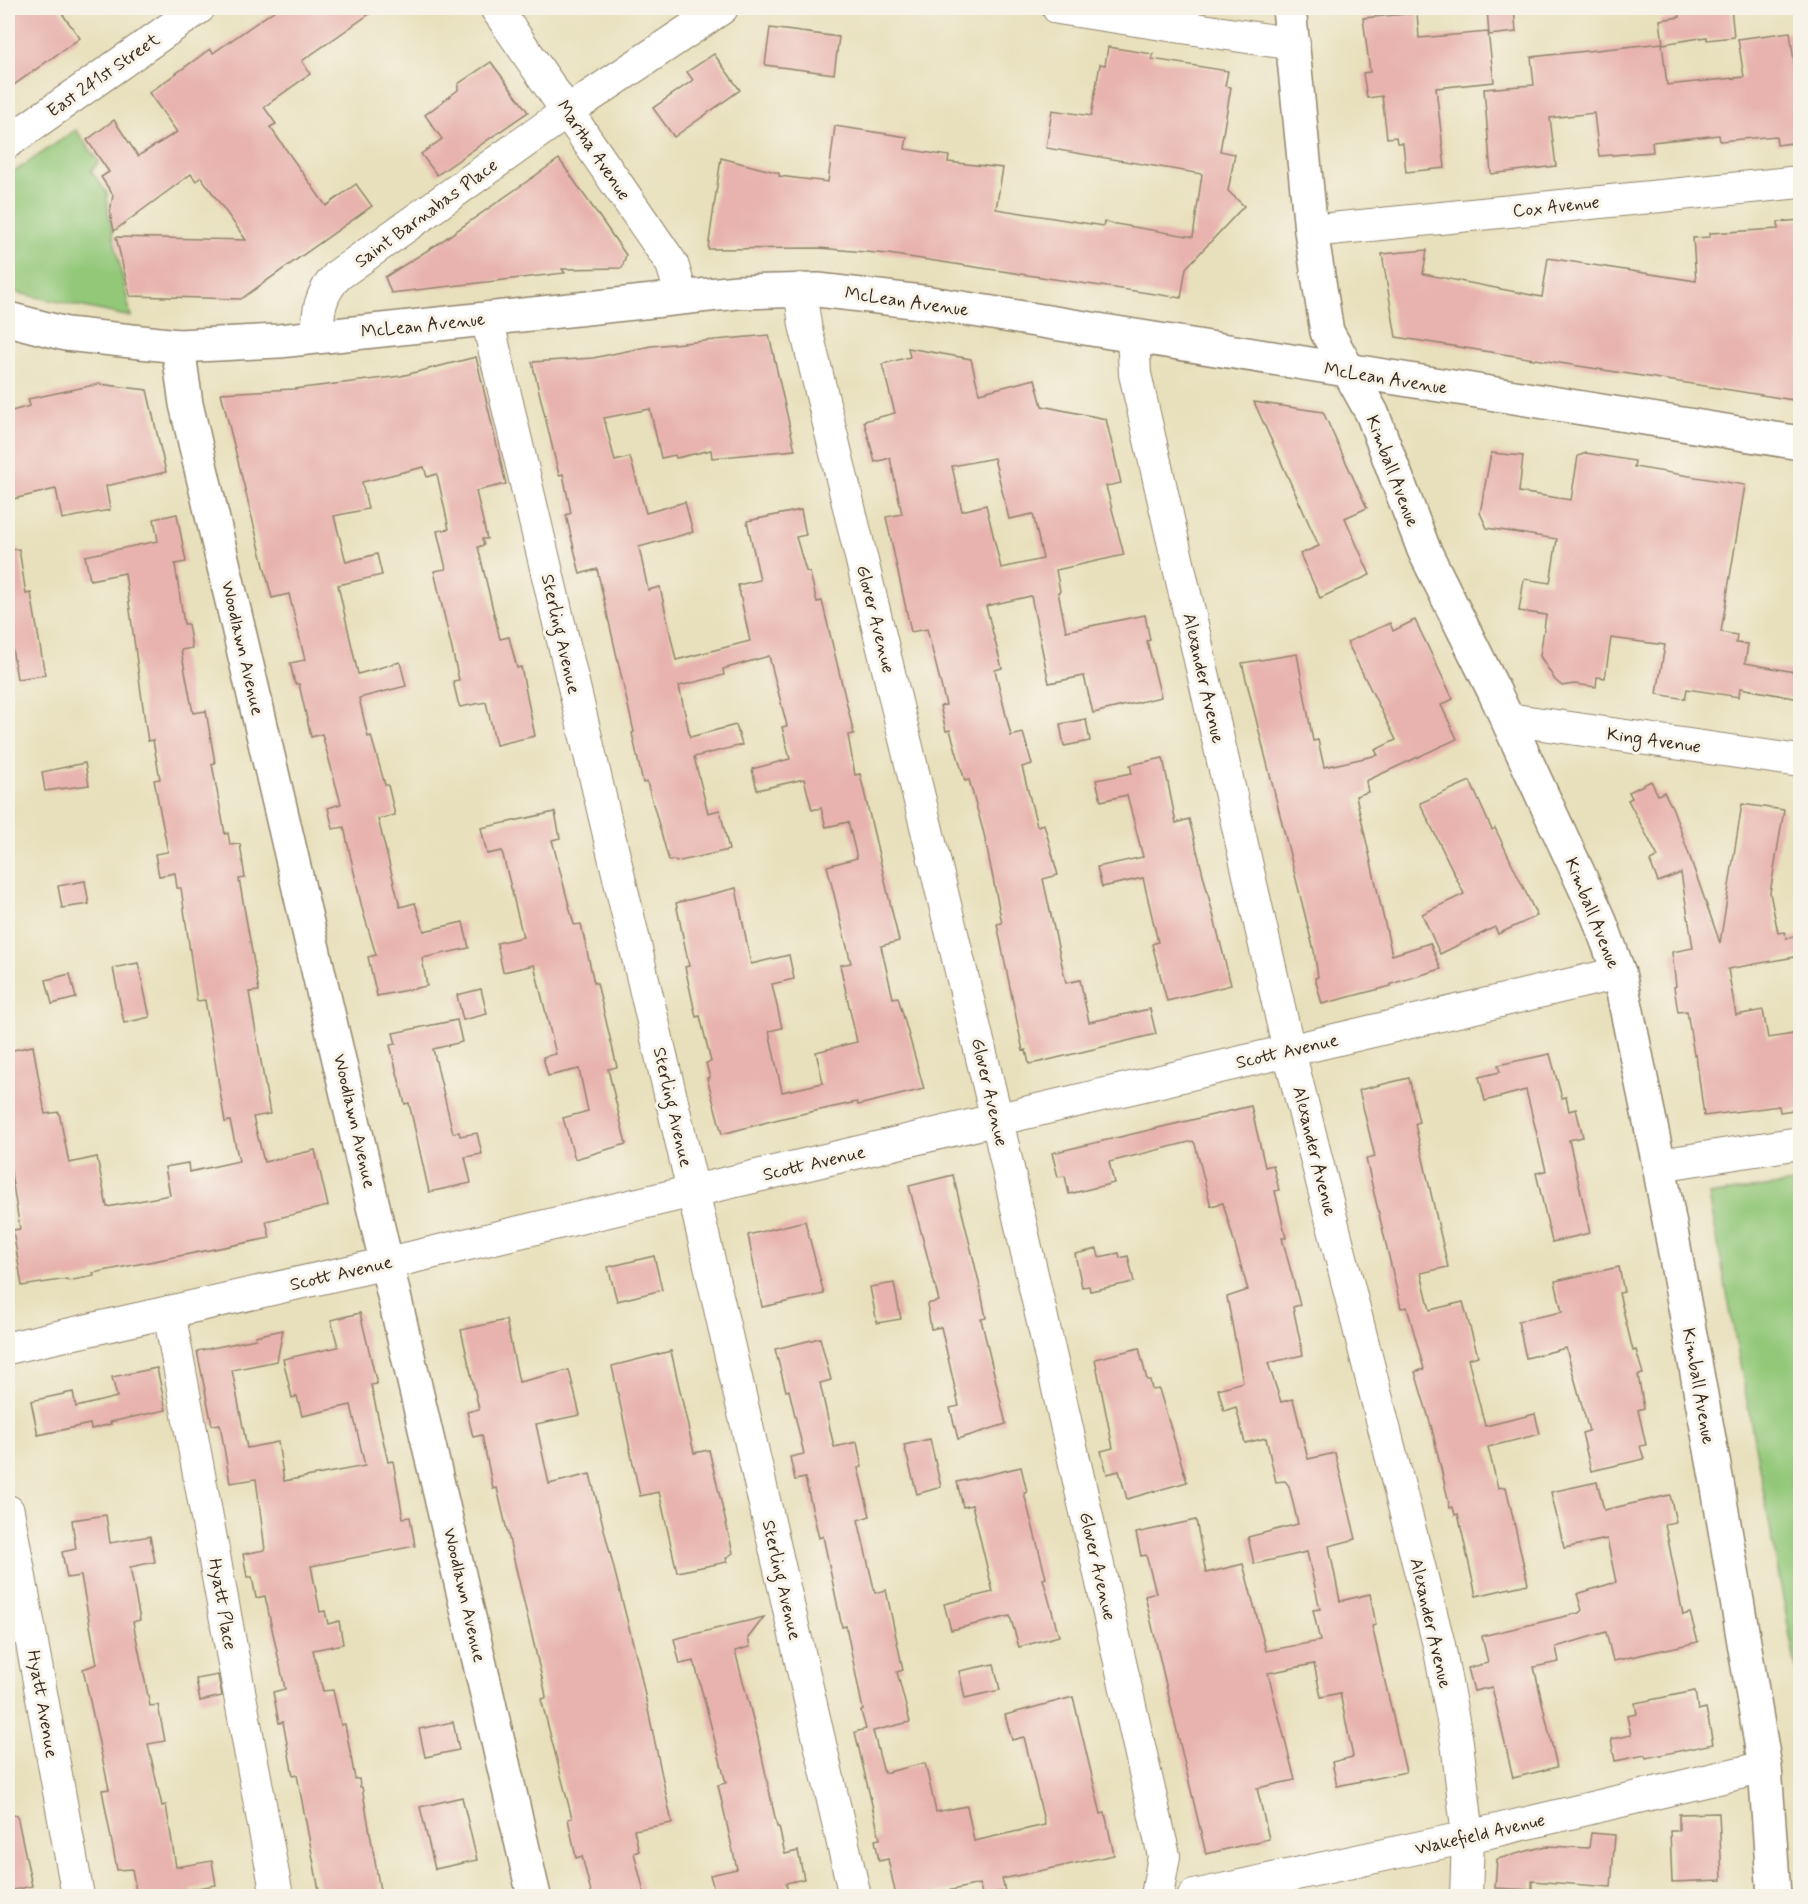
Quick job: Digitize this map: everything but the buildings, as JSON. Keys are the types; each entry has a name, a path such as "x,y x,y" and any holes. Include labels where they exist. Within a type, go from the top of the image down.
{"street":[{"name":"East 241st Street","path":"8,142 199,8"},
{"name":"Martha Avenue","path":"496,8 672,264 682,297"},
{"name":"Saint Barnabas Place","path":"318,337 318,311 321,300 338,275 568,111 722,8"},
{"path":"1058,8 1294,44"},
{"name":"Kimball Avenue","path":"1289,8 1311,231 1327,332 1372,413 1437,580 1507,719 1598,916 1619,973 1659,1165 1718,1488 1765,1767 1774,1896"},
{"name":"Cox Avenue","path":"1311,231 1800,182"},
{"name":"McLean Avenue","path":"8,320 77,336 178,346 318,337 682,297 800,290 897,298 1800,443"},
{"name":"Glover Avenue","path":"800,290 807,334 997,1120 1164,1856 1157,1896"},
{"name":"Sterling Avenue","path":"487,318 693,1191 855,1896"},
{"name":"Alexander Avenue","path":"1133,336 1135,374 1289,1051 1439,1645 1457,1742 1468,1837 1466,1896"},
{"name":"Woodlawn Avenue","path":"178,346 186,405 534,1896"},
{"name":"King Avenue","path":"1507,719 1800,761"},
{"name":"Scott Avenue","path":"8,1348 388,1263 1619,973"},
{"path":"1659,1165 1800,1143"},
{"name":"Hyatt Place","path":"169,1312 277,1896"},
{"name":"Hyatt Avenue","path":"8,1511 78,1896"},
{"name":"Wakefield Avenue","path":"1194,1896 1468,1837 1765,1767"}],"green space":[{"path":"76,130 99,162 91,171 107,193 108,211 131,317 8,291 8,176"},
{"path":"1800,1182 1800,1690 1709,1195"}]}
